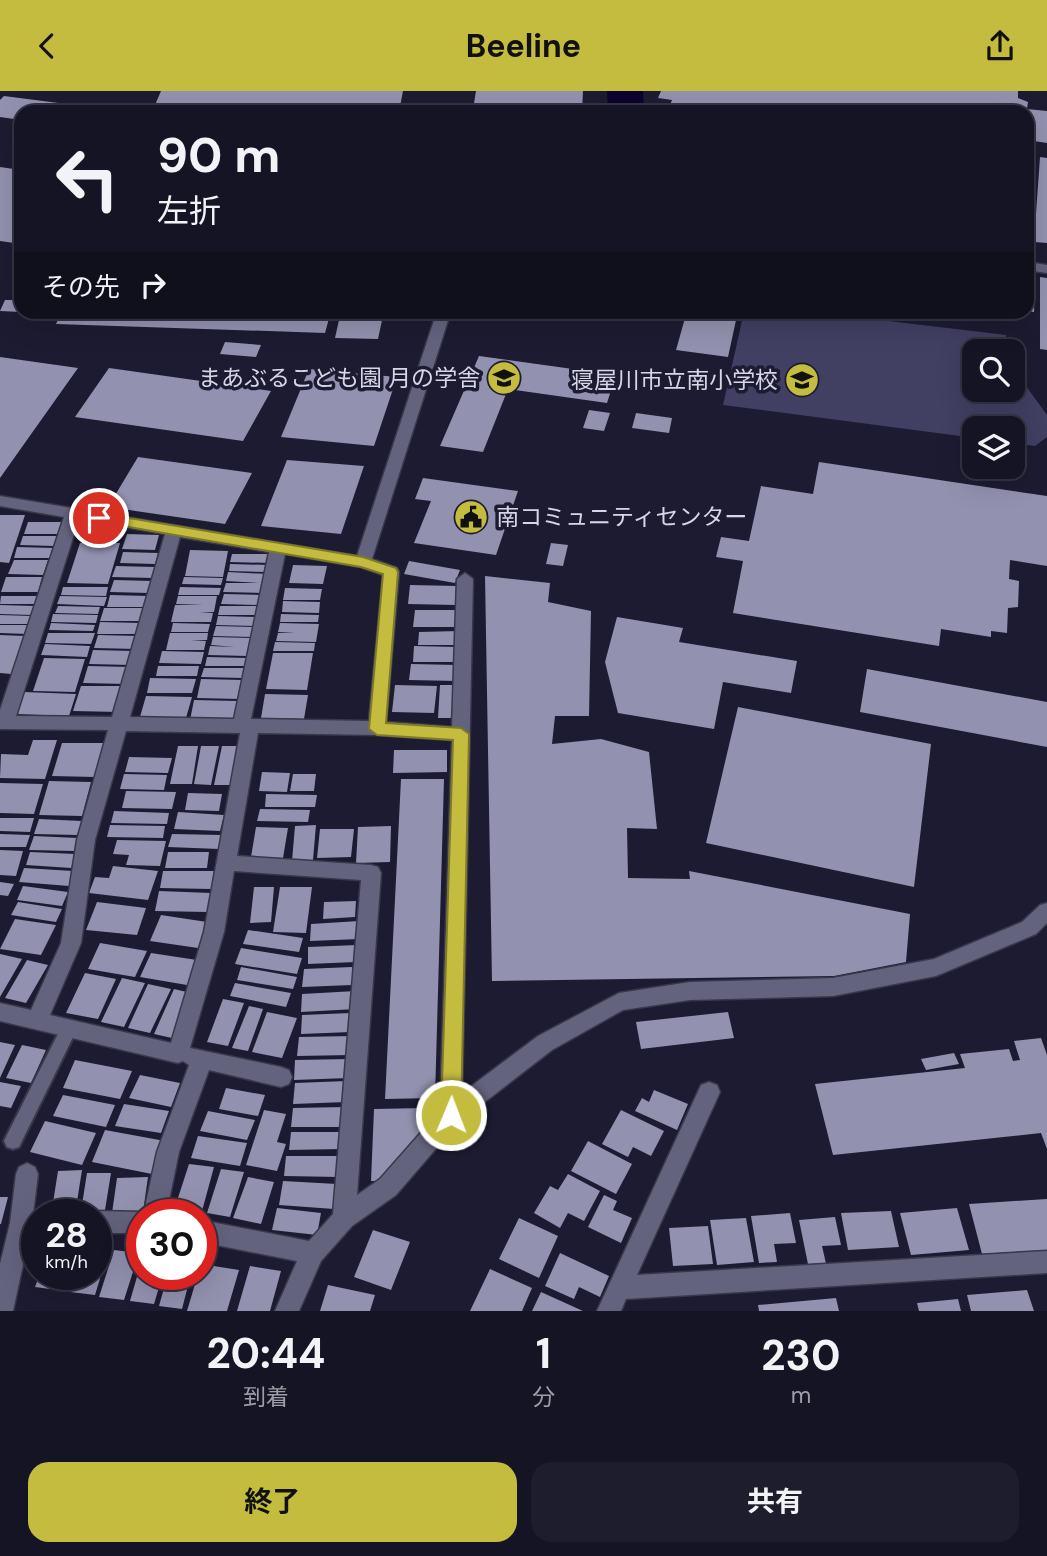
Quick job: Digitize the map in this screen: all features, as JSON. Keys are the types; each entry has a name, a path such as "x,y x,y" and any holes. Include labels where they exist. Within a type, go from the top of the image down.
{"street":[{"path":"363,562 441,319"},
{"path":"0,501 363,562 391,572 377,729"},
{"path":"74,513 2,722 377,729 461,734"},
{"path":"37,1020 71,943 86,840 122,723 174,531"},
{"path":"178,1054 214,932 245,727 278,548"},
{"path":"451,1115 465,579"},
{"path":"224,863 371,873 344,1218"},
{"path":"287,1311 313,1253 344,1218 388,1187 451,1115 545,1043 619,1003 690,991 833,987 936,967 1030,928 1047,911"},
{"path":"0,1012 281,1077"},
{"path":"158,1199 167,1152 202,1059"},
{"path":"609,1311 709,1092"},
{"path":"27,1174 28,1199"},
{"path":"217,1234 313,1253"},
{"path":"1,1311 21,1248"},
{"path":"620,1288 1047,1262"}],"lane":[{"path":"13,1141 70,1027"}],"shaded area":[{"path":"742,319 872,319 1006,335 1006,339 962,339 962,402 1025,402 1025,385 1047,415 1047,437 1035,446 1025,445 1025,416 962,416 962,436 723,405"}],"building":[{"path":"161,91 403,91 400,105 155,105"},
{"path":"476,91 583,91 582,105 474,105"},
{"path":"661,91 1018,91 1018,98 1028,102 1028,105 670,105 672,100 658,98"},
{"path":"4,96 74,105 14,105 14,119 0,117 0,100"},
{"path":"1034,110 1047,111 1047,143 1034,141"},
{"path":"1040,157 1047,158 1047,243 1034,242"},
{"path":"0,167 14,169 14,243 0,241"},
{"path":"1040,277 1047,278 1047,350 1040,349"},
{"path":"5,300 14,300 14,312 0,311"},
{"path":"58,319 329,319 325,333 56,324"},
{"path":"339,319 382,319 378,339 335,338"},
{"path":"685,319 736,319 728,357 676,350"},
{"path":"225,342 261,345 256,357 220,354"},
{"path":"479,356 616,375 607,403 508,389 483,452 440,446"},
{"path":"0,357 78,368 0,478"},
{"path":"109,368 271,391 243,441 75,417"},
{"path":"309,369 397,377 374,446 281,437"},
{"path":"589,410 610,413 604,431 583,428"},
{"path":"636,413 672,418 669,433 632,428"},
{"path":"138,457 252,473 225,524 108,507"},
{"path":"287,460 364,466 341,534 261,526"},
{"path":"819,462 1047,496 1047,566 1010,560 1009,579 1019,581 1018,607 1008,608 1007,633 991,631 991,637 941,629 939,646 733,613 743,561 716,557 721,537 749,541 761,486 813,494"},
{"path":"423,478 518,491 496,555 414,543 431,501 415,499"},
{"path":"0,515 25,515 9,563 0,562"},
{"path":"28,522 62,522 58,534 24,534"},
{"path":"127,534 159,535 155,550 122,549"},
{"path":"23,536 57,536 54,546 20,545"},
{"path":"80,543 120,543 108,584 67,583"},
{"path":"551,543 568,545 563,566 546,564"},
{"path":"17,547 54,548 50,558 14,558"},
{"path":"190,550 228,551 223,577 185,576"},
{"path":"123,552 158,553 155,564 120,563"},
{"path":"232,554 271,554 270,563 230,562"},
{"path":"14,560 48,560 43,575 8,574"},
{"path":"409,561 460,570 455,583 404,574"},
{"path":"230,564 270,565 269,572 229,571"},
{"path":"293,565 327,566 323,584 289,583"},
{"path":"116,566 155,567 153,578 112,577"},
{"path":"228,572 268,574 263,593 223,592 226,583 260,583 226,581"},
{"path":"485,576 550,583 548,602 591,611 589,716 555,716 552,744 601,739 649,752 657,829 627,828 628,878 690,879 689,871 910,914 906,962 834,976 492,981"},
{"path":"6,577 42,577 38,592 1,592"},
{"path":"184,577 223,578 221,585 182,584"},
{"path":"114,580 153,581 149,593 110,592"},
{"path":"410,585 458,586 456,605 408,604"},
{"path":"63,587 108,587 106,596 61,595"},
{"path":"180,587 221,588 219,595 178,595"},
{"path":"285,588 322,589 320,600 283,600"},
{"path":"224,594 261,595 259,605 221,604"},
{"path":"110,595 149,596 146,607 107,607"},
{"path":"1,596 38,596 35,604 0,604"},
{"path":"60,596 107,597 104,606 57,604"},
{"path":"178,596 217,596 214,612 200,612 213,613 211,622 171,622 175,605 204,605 176,604"},
{"path":"283,601 320,602 319,613 282,612"},
{"path":"0,605 35,606 32,615 0,614"},
{"path":"58,606 100,607 98,614 55,613"},
{"path":"220,606 258,606 257,615 218,615"},
{"path":"104,608 145,608 142,621 100,621"},
{"path":"415,610 459,610 458,627 413,627"},
{"path":"53,614 98,615 96,623 51,622"},
{"path":"281,614 319,615 318,622 280,622"},
{"path":"0,615 32,616 29,624 0,624"},
{"path":"218,616 256,617 254,626 216,625"},
{"path":"617,617 683,628 679,642 797,661 791,693 723,682 714,729 618,713 605,662"},
{"path":"100,622 142,623 139,634 97,634"},
{"path":"51,623 95,625 93,631 49,630"},
{"path":"173,623 210,624 208,632 171,632"},
{"path":"280,623 319,624 316,642 276,641 278,633 295,633 278,632"},
{"path":"0,625 29,625 27,634 0,633"},
{"path":"216,626 254,627 252,637 213,636"},
{"path":"459,631 458,645 418,645 419,632"},
{"path":"48,633 95,633 91,644 45,643"},
{"path":"170,633 208,633 207,640 191,640 206,641 204,650 166,650"},
{"path":"0,635 25,636 11,674 0,673"},
{"path":"98,635 139,636 136,649 94,648"},
{"path":"213,637 252,638 247,656 208,655 210,646 235,647 211,645"},
{"path":"275,642 315,643 314,651 273,651"},
{"path":"45,644 90,646 87,657 41,655"},
{"path":"414,646 458,647 458,662 413,662"},
{"path":"93,650 134,651 131,665 89,664"},
{"path":"162,651 204,652 201,664 159,663"},
{"path":"273,653 313,653 307,690 266,689"},
{"path":"207,657 247,658 245,666 205,666"},
{"path":"44,658 85,659 75,692 33,691"},
{"path":"411,664 458,665 457,681 409,680"},
{"path":"88,666 131,667 126,684 83,683"},
{"path":"158,666 199,666 197,676 156,676"},
{"path":"204,668 244,668 242,678 201,677"},
{"path":"867,669 1047,702 1047,747 860,712"},
{"path":"150,678 196,679 192,693 147,693"},
{"path":"201,679 243,680 239,699 197,698"},
{"path":"395,685 437,686 434,713 392,712"},
{"path":"440,685 459,685 457,718 438,718"},
{"path":"81,686 126,686 119,712 73,711"},
{"path":"24,692 76,694 69,716 16,714"},
{"path":"265,694 308,695 304,719 261,718"},
{"path":"146,696 192,697 186,718 140,717"},
{"path":"194,700 238,701 233,720 190,720"},
{"path":"738,707 931,744 914,887 706,843"},
{"path":"33,740 57,740 45,779 0,778 1,754 28,755"},
{"path":"62,743 104,743 95,777 52,776"},
{"path":"178,746 198,746 192,784 170,784"},
{"path":"201,746 219,746 211,785 194,784"},
{"path":"222,746 239,746 232,785 214,785"},
{"path":"394,750 447,750 447,772 393,773"},
{"path":"129,757 172,758 168,773 125,772"},
{"path":"262,772 290,773 287,792 259,791"},
{"path":"124,774 167,775 164,790 120,789"},
{"path":"293,774 316,774 314,791 290,791"},
{"path":"401,779 444,779 435,1098 385,1099"},
{"path":"49,781 91,782 82,816 39,815"},
{"path":"0,783 43,784 34,814 0,813"},
{"path":"126,791 176,792 172,809 122,808"},
{"path":"188,793 222,794 219,811 185,810"},
{"path":"266,794 317,795 315,807 265,807"},
{"path":"260,809 310,810 308,822 257,821"},
{"path":"114,811 169,813 167,824 111,823"},
{"path":"178,812 224,815 220,831 174,829"},
{"path":"0,818 34,818 30,832 0,831"},
{"path":"39,819 82,821 77,835 34,834"},
{"path":"110,825 165,826 163,838 107,837"},
{"path":"316,825 313,860 292,861 295,826"},
{"path":"391,826 390,862 356,863 358,827"},
{"path":"256,827 288,828 283,858 251,857"},
{"path":"320,829 354,829 351,857 317,858"},
{"path":"0,834 30,835 26,847 0,847"},
{"path":"172,834 222,835 219,849 168,847"},
{"path":"34,836 78,838 74,851 29,850"},
{"path":"117,840 166,841 160,866 126,865 129,855 113,854"},
{"path":"0,850 23,851 16,876 0,875"},
{"path":"30,852 76,854 71,868 26,865"},
{"path":"168,852 209,852 207,868 165,868"},
{"path":"113,866 158,871 148,900 89,893 95,877 109,878"},
{"path":"24,868 73,871 69,886 19,882"},
{"path":"163,871 214,871 211,889 160,888"},
{"path":"0,882 14,884 8,896 0,895"},
{"path":"23,886 68,892 62,906 17,900"},
{"path":"254,887 274,887 271,922 250,923"},
{"path":"280,887 312,887 306,933 273,932"},
{"path":"159,891 211,893 207,912 155,911"},
{"path":"356,901 355,917 323,919 324,902"},
{"path":"18,902 62,909 56,922 11,915"},
{"path":"97,902 146,908 137,935 86,930"},
{"path":"161,915 207,922 198,948 150,941"},
{"path":"15,919 56,925 41,955 0,949"},
{"path":"359,921 359,939 310,941 311,924"},
{"path":"248,930 303,938 299,952 243,944"},
{"path":"100,943 147,951 135,977 88,969"},
{"path":"357,945 356,962 308,964 308,947"},
{"path":"241,948 302,958 297,974 235,964"},
{"path":"151,953 197,960 187,985 140,977"},
{"path":"0,954 22,959 0,997"},
{"path":"27,960 48,965 26,1003 5,998"},
{"path":"241,967 297,977 293,989 237,980"},
{"path":"352,967 352,985 302,987 304,969"},
{"path":"85,973 116,979 98,1019 66,1013"},
{"path":"122,978 145,983 124,1027 101,1022"},
{"path":"235,983 291,993 286,1007 230,996"},
{"path":"148,984 171,989 150,1033 128,1028"},
{"path":"174,989 191,993 172,1038 154,1034"},
{"path":"356,991 356,1009 301,1012 302,994"},
{"path":"223,999 244,1003 228,1046 207,1042"},
{"path":"249,1006 263,1009 248,1051 232,1048"},
{"path":"267,1012 297,1018 282,1058 252,1052"},
{"path":"728,1012 734,1038 641,1049 636,1022"},
{"path":"351,1013 351,1032 301,1034 302,1015"},
{"path":"352,1036 351,1055 297,1056 299,1037"},
{"path":"1041,1038 1047,1055 1047,1149 1041,1133 833,1155 815,1084 965,1068 960,1054 1009,1049 1013,1061 1020,1060 1014,1041"},
{"path":"0,1042 15,1045 0,1078"},
{"path":"22,1045 46,1050 31,1083 6,1078"},
{"path":"954,1053 959,1064 926,1070 921,1059"},
{"path":"350,1059 349,1078 294,1080 295,1060"},
{"path":"75,1060 132,1071 120,1099 63,1088"},
{"path":"140,1075 180,1083 171,1107 129,1098"},
{"path":"347,1081 346,1102 293,1104 295,1083"},
{"path":"0,1082 21,1086 11,1108 0,1106"},
{"path":"226,1088 265,1095 258,1116 219,1109"},
{"path":"654,1090 688,1104 677,1130 635,1111 642,1098 649,1102"},
{"path":"63,1095 115,1105 106,1127 53,1116"},
{"path":"124,1104 169,1111 161,1133 115,1126"},
{"path":"346,1107 344,1127 291,1127 293,1108"},
{"path":"425,1108 424,1131 386,1181 371,1181 374,1109"},
{"path":"264,1110 286,1114 277,1142 286,1144 277,1171 246,1165"},
{"path":"621,1110 664,1131 651,1156 633,1147 628,1157 602,1144"},
{"path":"208,1111 255,1120 247,1140 200,1131"},
{"path":"45,1121 96,1133 82,1165 30,1152"},
{"path":"105,1130 165,1141 152,1174 92,1162"},
{"path":"291,1132 343,1132 342,1149 289,1150"},
{"path":"198,1136 247,1143 240,1166 191,1158"},
{"path":"588,1141 632,1164 616,1194 571,1171"},
{"path":"286,1156 340,1156 339,1177 284,1176"},
{"path":"189,1164 214,1167 205,1199 178,1199"},
{"path":"221,1169 244,1172 230,1217 217,1215 217,1199 211,1199"},
{"path":"82,1170 77,1199 54,1199 58,1171"},
{"path":"87,1173 111,1173 107,1199 83,1199"},
{"path":"568,1174 600,1191 584,1221 568,1213 560,1228 534,1213 550,1186 558,1190"},
{"path":"148,1177 145,1199 126,1199 126,1213 112,1213 117,1178"},
{"path":"248,1177 274,1182 261,1224 233,1218"},
{"path":"283,1181 337,1184 334,1209 279,1205"},
{"path":"604,1195 617,1201 613,1210 632,1218 621,1243 588,1227"},
{"path":"0,1197 8,1197 1,1224 0,1224"},
{"path":"1047,1199 1047,1250 982,1254 969,1204"},
{"path":"277,1208 321,1213 317,1235 272,1230"},
{"path":"957,1208 969,1250 911,1255 900,1213"},
{"path":"891,1211 899,1247 848,1250 841,1213"},
{"path":"790,1213 796,1243 774,1244 777,1262 759,1263 751,1216"},
{"path":"835,1217 841,1245 822,1246 827,1268 809,1269 799,1220"},
{"path":"519,1218 558,1236 539,1278 499,1259"},
{"path":"746,1218 754,1262 717,1265 710,1220"},
{"path":"708,1226 713,1264 673,1266 669,1228"},
{"path":"373,1230 410,1242 391,1290 354,1277"},
{"path":"114,1250 126,1251 127,1290 124,1300 99,1297 101,1290 112,1290"},
{"path":"560,1253 609,1276 600,1297 579,1287 574,1299 545,1286"},
{"path":"250,1266 281,1271 270,1311 237,1311"},
{"path":"217,1267 239,1270 227,1311 187,1311 193,1290 217,1290"},
{"path":"490,1269 532,1288 522,1311 470,1311"},
{"path":"328,1285 375,1295 370,1311 320,1311"},
{"path":"71,1290 97,1290 95,1295 70,1292"},
{"path":"133,1290 158,1290 154,1304 130,1301"},
{"path":"164,1290 187,1290 182,1309 159,1306"},
{"path":"1027,1290 1034,1311 971,1311 967,1295"},
{"path":"541,1292 583,1311 532,1311"},
{"path":"836,1298 839,1311 759,1311 758,1305"},
{"path":"958,1299 961,1311 919,1311 917,1303"}],"waterway":[{"path":"625,91 626,105"}],"place":[{"name":"まあぶるこども園 月の学舎","path":"504,378"},
{"name":"寝屋川市立南小学校","path":"802,380"},
{"name":"南コミュニティセンター","path":"471,517"}],"route":[{"path":"99,518 363,562 391,572 377,729 461,734 451,1115"}]}
